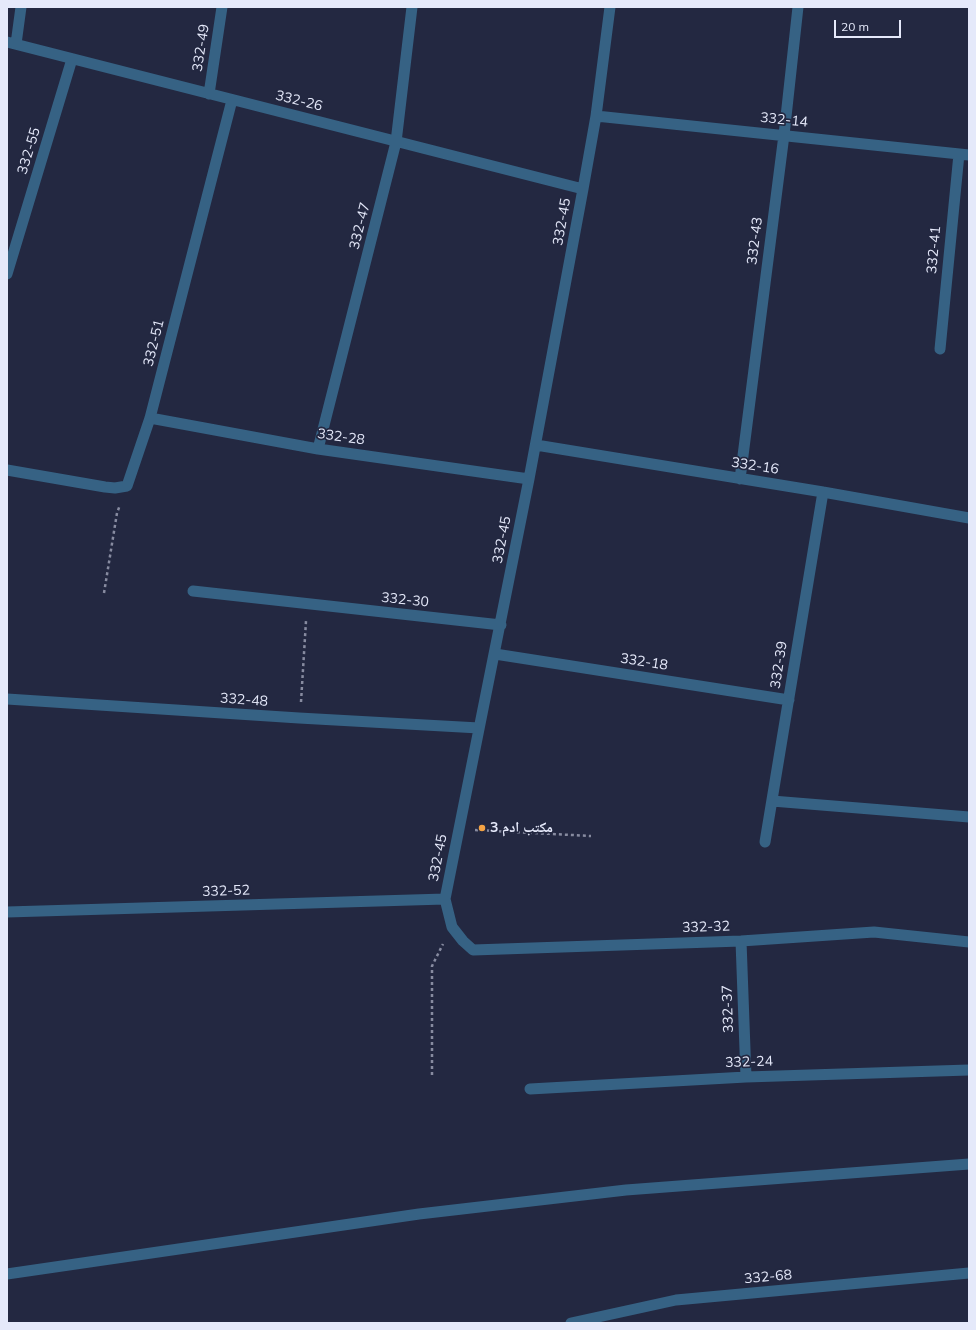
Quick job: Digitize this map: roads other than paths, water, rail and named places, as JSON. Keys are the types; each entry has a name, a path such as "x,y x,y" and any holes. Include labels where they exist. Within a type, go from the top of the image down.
{"street":[{"path":"11,43 21,7"},
{"name":"332-49","path":"209,94 222,7"},
{"name":"332-47","path":"318,450 396,142 412,7"},
{"name":"332-45","path":"452,927 446,899 458,830 501,626 536,445 596,116 610,7"},
{"name":"332-43","path":"740,479 784,135 798,7"},
{"name":"332-26","path":"11,43 583,189"},
{"name":"332-55","path":"7,274 72,59"},
{"name":"332-51","path":"7,470 105,487 115,488 127,486 150,418 232,100"},
{"name":"332-14","path":"596,116 964,154"},
{"name":"332-41","path":"940,349 964,154"},
{"name":"332-28","path":"150,418 318,450 529,479"},
{"name":"332-16","path":"536,445 823,492 969,518"},
{"name":"332-39","path":"765,842 823,492"},
{"name":"332-30","path":"193,591 501,626"},
{"name":"332-18","path":"495,654 789,700"},
{"name":"332-48","path":"7,699 479,728"},
{"path":"772,801 969,817"},
{"name":"332-52","path":"7,912 446,899"},
{"name":"332-32","path":"452,927 463,941 473,950 741,941 874,932 969,942"},
{"name":"332-37","path":"741,941 746,1077"},
{"name":"332-24","path":"530,1089 746,1077 969,1070"},
{"path":"7,1274 419,1214 626,1190 969,1164"},
{"name":"332-68","path":"572,1323 676,1300 969,1273"}],"place":[{"name":"مكتب ادم 3","path":"482,828"}]}
